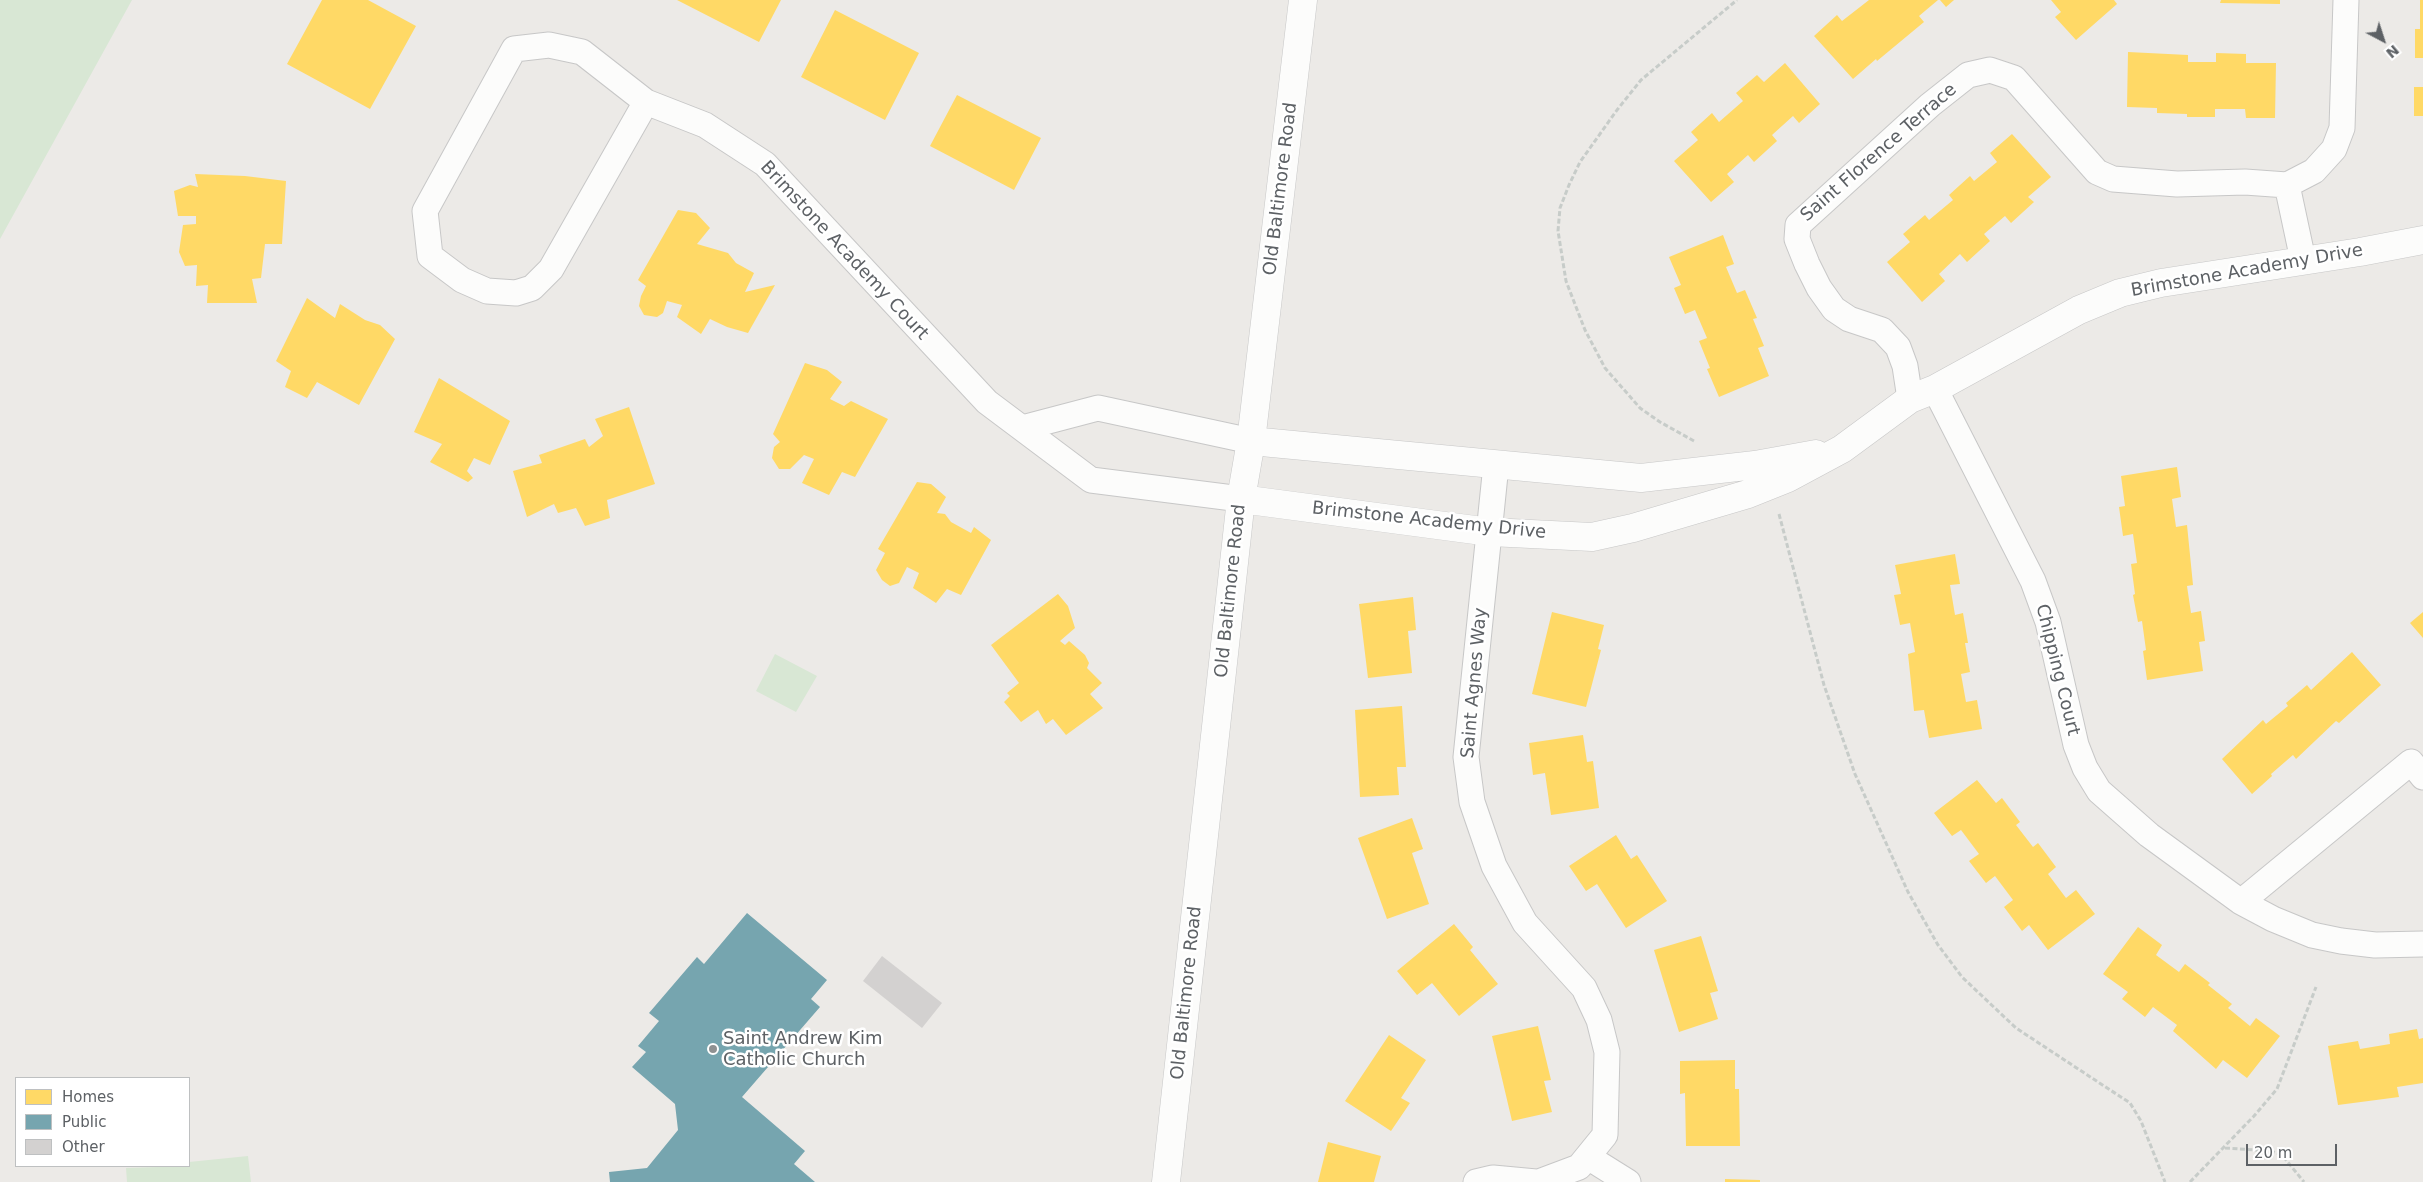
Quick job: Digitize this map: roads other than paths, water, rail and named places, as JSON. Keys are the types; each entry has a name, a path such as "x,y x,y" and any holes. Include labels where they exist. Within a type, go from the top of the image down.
{"street":[{"name":"Old Baltimore Road","path":"1166,1182 1241,499 1251,441 1303,0"},
{"path":"2303,260 2286,185 2314,171 2334,149 2342,128 2346,0"},
{"name":"Brimstone Academy Court","path":"646,102 551,270 532,288 516,293 487,291 462,280 430,256 425,211 514,49 549,44 582,52 646,102 705,125 765,164 987,402 1091,480 1241,499"},
{"name":"Saint Florence Terrace","path":"1910,399 1905,366 1898,347 1882,330 1849,319 1834,309 1819,288 1796,239 1798,225 1930,105 1968,75 1990,70 2014,78 2097,172 2113,179 2177,184 2245,182 2286,185"},
{"name":"Brimstone Academy Drive","path":"1241,499 1490,532 1592,537 1633,528 1766,487 1788,478 1842,449 1910,399 1935,389 2079,310 2120,293 2161,283 2423,240"},
{"name":"Chipping Court","path":"1935,389 2034,581 2048,622 2076,745 2085,768 2099,791 2149,835 2241,902 2273,919 2312,935 2341,941 2375,945 2423,944"},
{"path":"1022,428 1098,408 1251,441"},
{"name":"Brimstone Academy Drive","path":"1251,441 1641,478 1755,465 1842,449"},
{"name":"Saint Agnes Way","path":"1476,1182 1493,1178 1538,1182 1579,1168 1605,1135 1607,1052 1600,1020 1584,988 1526,923 1494,866 1472,802 1466,757 1496,465"},
{"path":"2241,902 2411,762 2423,776"},
{"path":"1588,1157 1628,1182"}],"place":[{"name":"Saint Andrew Kim Catholic Church","path":"713,1049"}]}
